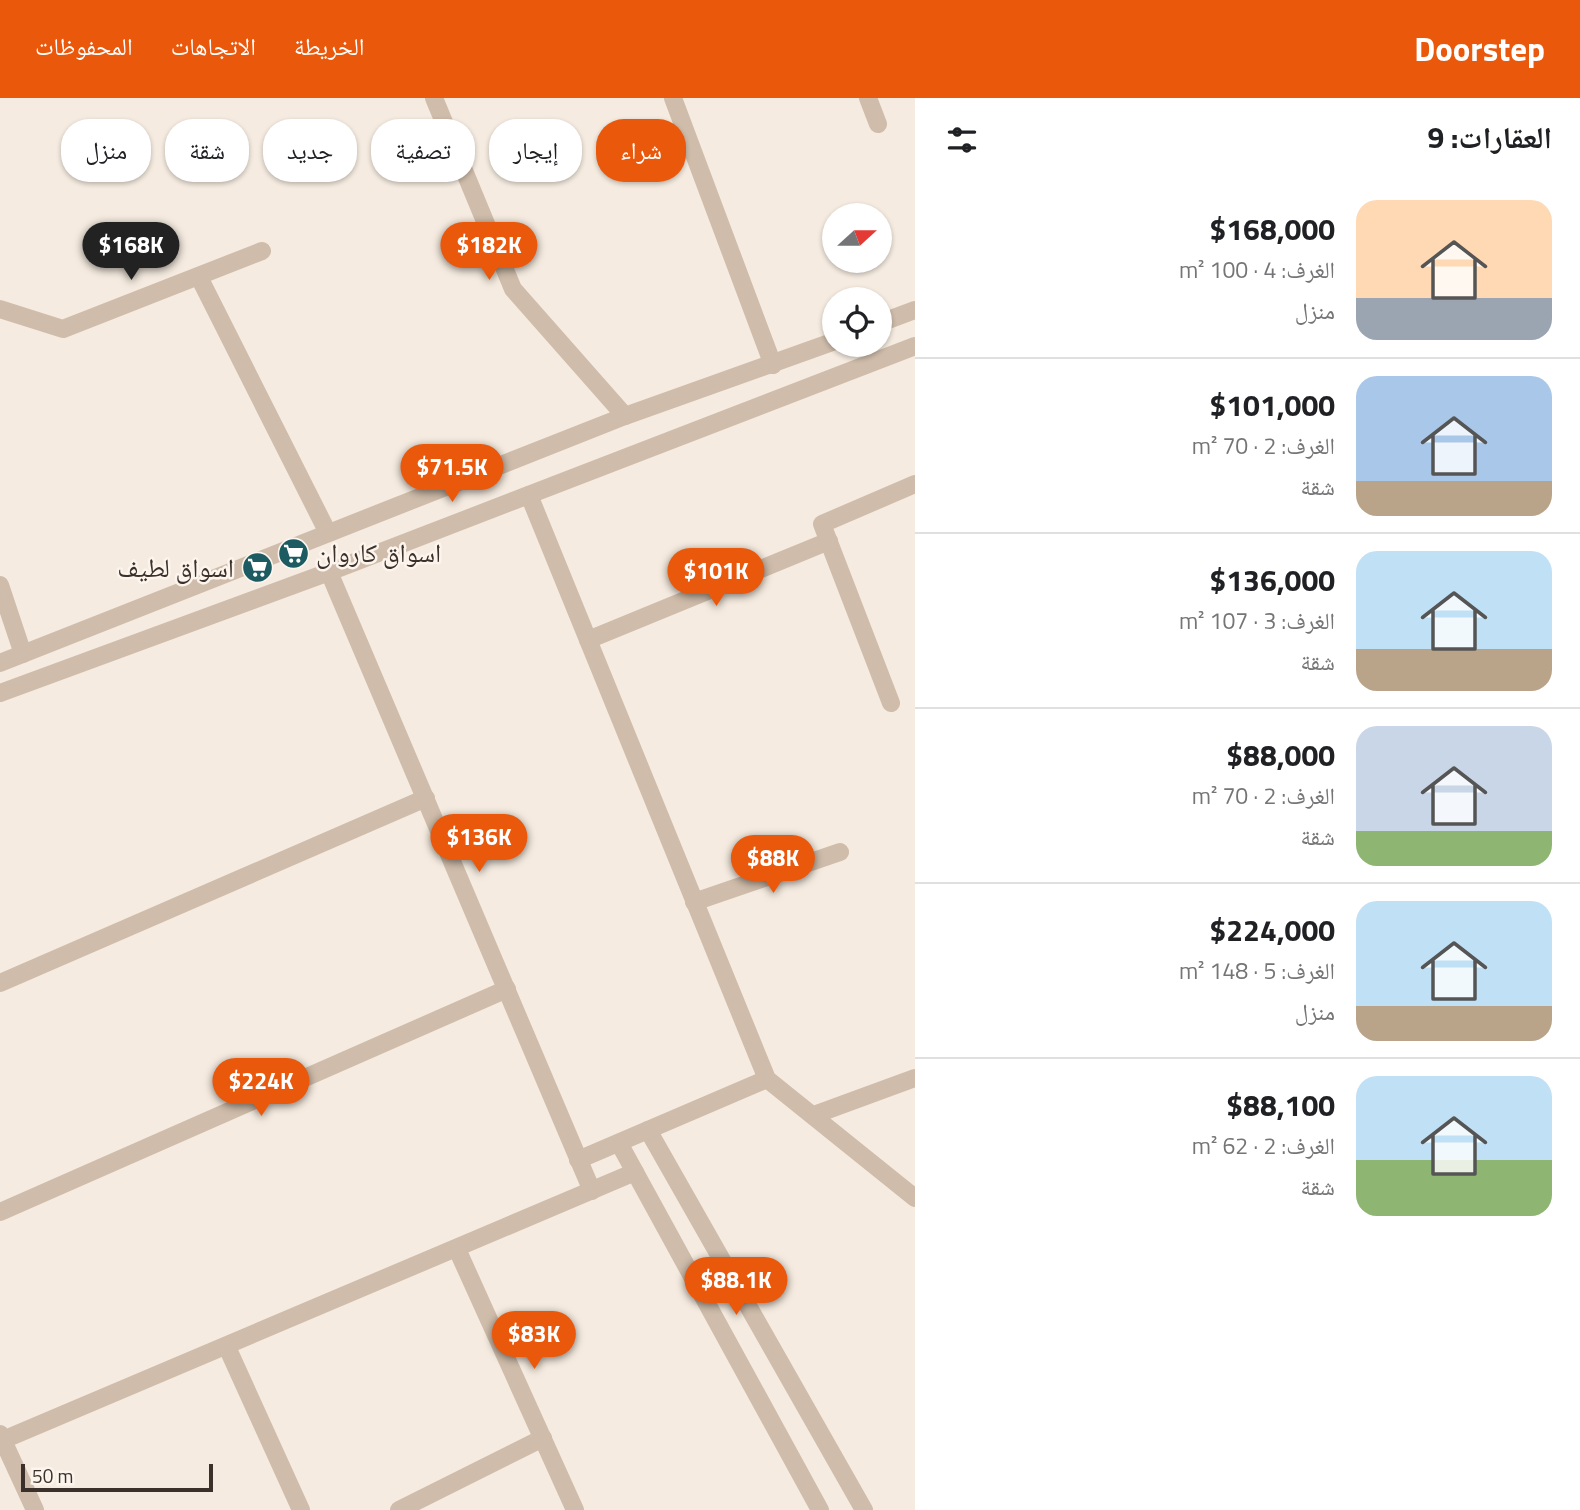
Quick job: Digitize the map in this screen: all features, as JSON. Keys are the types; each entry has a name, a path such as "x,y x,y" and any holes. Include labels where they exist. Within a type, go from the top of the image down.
{"street":[{"path":"434,98 513,289 625,416"},
{"path":"673,98 773,365"},
{"path":"868,98 878,124"},
{"path":"0,309 64,329 262,251"},
{"path":"199,277 328,533"},
{"path":"892,319 915,310"},
{"path":"0,663 625,416 822,346"},
{"path":"0,693 329,572 915,346"},
{"path":"891,703 822,524 915,484"},
{"path":"529,495 767,1079 915,1198"},
{"path":"588,640 829,541"},
{"path":"329,572 592,1191"},
{"path":"0,585 23,654"},
{"path":"0,983 426,798"},
{"path":"694,902 840,852"},
{"path":"0,1212 507,989"},
{"path":"814,1115 915,1078"},
{"path":"579,1160 767,1079"},
{"path":"648,1130 864,1510"},
{"path":"618,1143 820,1510"},
{"path":"35,1510 1,1437 227,1347 635,1172"},
{"path":"457,1249 575,1510"},
{"path":"227,1347 302,1510"},
{"path":"399,1510 542,1438"}],"place":[{"name":"اسواق كاروان","path":"293,553"},
{"name":"اسواق لطيف","path":"257,568"}]}
